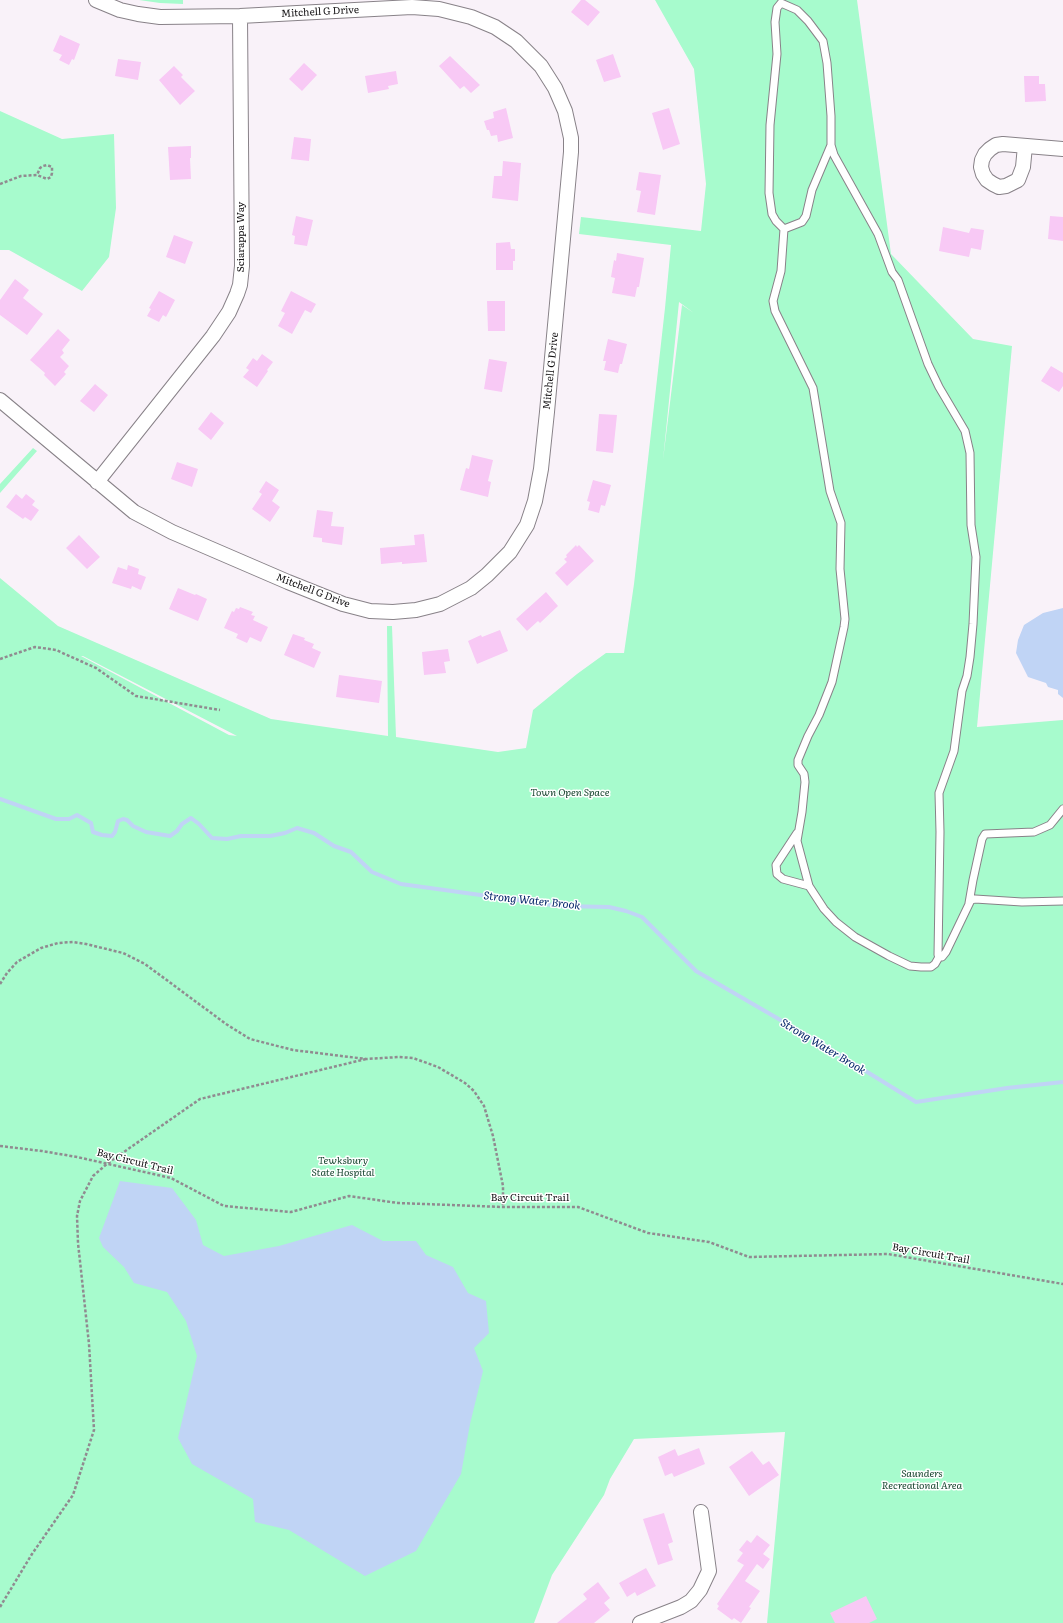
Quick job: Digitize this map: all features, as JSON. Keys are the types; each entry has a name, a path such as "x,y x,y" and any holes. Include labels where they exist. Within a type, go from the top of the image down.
{"street":[{"name":"Mitchell G Drive","path":"0,400 134,512 172,532 336,602 370,611 393,612 416,610 440,604 470,588 487,575 510,552 522,533 531,514 538,486 571,152 568,123 555,88 541,66 516,41 495,27 459,13 439,9 412,7 240,16 150,16 120,10 96,0"},
{"name":"Sciarappa Way","path":"97,482 213,336 230,312 238,289 242,266 240,16"},
{"path":"1025,146 1063,149"},
{"path":"640,1623 681,1607 691,1601 700,1590 709,1571 701,1512"}],"lane":[{"path":"939,957 939,793 954,752 961,697 969,663 973,624 976,557 971,525 970,453 965,431 939,387 928,364 898,280 892,272 878,234 834,155 831,145 829,88 822,41 808,21 797,10 781,3 777,8 775,22 777,60 770,125 769,193 772,214 776,221 784,229 781,271 774,297 774,305 813,388 830,491 841,523 840,569 845,619 832,682 819,715 798,760 798,765 804,774 805,782 802,817 797,841 809,886 824,909 836,922 855,937 910,966 931,967 935,964 939,957 942,957 946,952 969,903 982,839 985,834 1034,832 1050,825 1063,809"},
{"path":"784,229 805,220 812,190 831,145"},
{"path":"798,833 778,862 776,869 777,874 783,878 809,886"},
{"path":"969,903 971,900 975,899 1022,902 1063,901"}],"path":[{"path":"0,184 21,176 36,175 47,179 51,177 52,168 47,165 43,166 36,175"},
{"path":"0,659 35,647 56,650 96,668 136,696 220,710"},
{"path":"0,984 17,962 41,948 58,943 73,942 86,944 123,953 145,964 226,1024 250,1039 293,1050 366,1059"},
{"path":"0,1607 32,1554 73,1495 94,1430 89,1344 78,1243 77,1216 80,1201 93,1176 108,1163 200,1098 366,1059 399,1057 425,1062 448,1071 474,1091 484,1106 493,1136 503,1186 503,1207"},
{"name":"Bay Circuit Trail","path":"0,1146 42,1150 108,1163 171,1178 224,1206 291,1212 349,1196 398,1203 503,1207 578,1206 648,1233 709,1242 749,1257 888,1254 1063,1284"}],"green space":[{"path":"139,0 183,0 183,4 160,3"},
{"name":"Tewksbury State Hospital","path":"655,0 857,0 891,254 973,339 1012,346 977,727 1063,720 1063,1623 767,1623 785,1432 634,1439 610,1479 604,1495 552,1575 534,1623 0,1623 0,578 58,626 271,719 388,736 387,626 392,626 396,737 498,752 526,748 533,710 577,674 606,653 624,653 634,584 665,308 671,245 579,234 581,217 701,231 706,184 694,69","holes":["679,302 694,313 682,305 663,460","81,656 83,656 237,736 229,735"]},
{"path":"0,111 62,139 114,134 116,208 109,257 82,291 9,250 0,250"},
{"path":"33,448 37,451 0,493 0,484"}],"water":[{"path":"1063,608 1063,698 1058,694 1058,690 1048,687 1046,683 1028,677 1016,653 1018,640 1024,625 1043,613"},
{"path":"120,1181 172,1188 196,1220 203,1245 224,1256 279,1246 352,1225 383,1241 416,1241 426,1255 453,1267 468,1293 486,1301 489,1333 474,1348 483,1371 470,1424 461,1474 416,1551 365,1576 289,1530 255,1522 253,1499 192,1464 178,1438 197,1356 186,1321 167,1292 134,1283 124,1267 103,1247 99,1238"}],"building":[{"path":"581,0 585,0 600,12 588,26 571,12"},
{"path":"60,35 80,44 74,60 72,59 69,65 59,60 62,55 53,51"},
{"path":"613,54 621,77 604,82 596,60"},
{"path":"450,56 480,85 471,93 464,86 460,89 439,66"},
{"path":"118,59 141,62 138,80 115,76"},
{"path":"304,63 317,75 302,91 289,79"},
{"path":"174,66 183,75 181,77 195,91 180,105 159,80"},
{"path":"396,71 398,84 388,86 389,89 368,93 365,76"},
{"path":"1024,76 1039,76 1039,84 1045,84 1046,101 1025,102"},
{"path":"506,108 513,138 498,142 497,135 491,136 484,121 494,118 493,112"},
{"path":"669,108 680,144 663,150 652,113"},
{"path":"294,137 311,139 309,161 291,159"},
{"path":"191,146 191,179 170,180 168,147"},
{"path":"503,161 521,163 518,201 492,198 494,176 502,176"},
{"path":"639,172 661,175 655,215 637,212 641,191 636,190"},
{"path":"296,216 313,220 307,246 294,244 295,236 292,235"},
{"path":"1050,216 1063,217 1063,241 1048,239"},
{"path":"943,227 969,233 971,228 984,230 981,250 971,248 969,257 939,251"},
{"path":"174,235 193,242 185,264 166,257"},
{"path":"510,242 511,249 515,249 513,270 496,270 496,243"},
{"path":"617,253 644,258 639,287 637,287 635,297 612,293 615,278 611,277 614,260 616,261"},
{"path":"15,279 29,290 23,298 43,314 27,335 0,315 0,300"},
{"path":"159,291 175,300 166,317 163,315 159,322 147,316 151,309 149,308"},
{"path":"291,291 316,304 311,313 305,310 292,334 278,326 285,313 281,311"},
{"path":"487,301 505,301 505,331 488,331"},
{"path":"58,329 70,340 62,350 64,353 60,357 69,366 64,372 66,374 55,386 44,375 45,373 30,360"},
{"path":"608,339 627,344 618,373 604,370 606,361 603,361"},
{"path":"262,354 273,362 257,387 243,377 249,370 246,368 253,358 257,361"},
{"path":"489,359 507,362 502,392 484,389"},
{"path":"1051,366 1063,373 1063,386 1059,392 1041,381"},
{"path":"95,384 108,395 94,412 80,401"},
{"path":"211,412 224,423 211,440 198,429"},
{"path":"599,414 617,415 613,453 596,451"},
{"path":"472,455 493,460 488,481 491,482 488,497 460,490 466,468 469,469"},
{"path":"177,462 198,469 192,487 171,479"},
{"path":"593,480 611,485 605,506 601,505 599,513 588,510 590,502 587,501"},
{"path":"266,481 279,490 272,501 280,507 270,522 252,509 262,494 259,492"},
{"path":"16,494 22,499 26,494 35,501 32,505 39,510 31,521 25,517 23,519 6,507"},
{"path":"317,510 333,512 331,526 344,527 342,545 322,542 322,538 313,537"},
{"path":"424,534 427,562 381,564 380,548 415,545 414,535"},
{"path":"79,535 100,557 87,569 66,548"},
{"path":"576,545 577,547 579,545 594,561 567,586 555,573 567,562 564,559 567,557 566,555"},
{"path":"128,565 139,569 138,574 146,577 141,590 132,586 131,589 112,583 118,567 127,570"},
{"path":"178,588 207,599 198,621 169,609"},
{"path":"546,592 558,606 540,623 538,621 527,631 516,619"},
{"path":"240,607 253,612 251,615 255,616 253,620 268,627 261,642 250,637 247,643 236,638 238,634 224,628 232,611 234,612 236,608 239,609"},
{"path":"500,630 508,651 477,664 468,641 481,635 482,637"},
{"path":"293,634 305,638 304,640 314,644 312,648 321,652 314,668 284,655"},
{"path":"448,649 450,661 444,662 446,673 424,675 422,652"},
{"path":"339,675 382,681 379,703 336,697"},
{"path":"699,1448 705,1464 674,1477 672,1473 665,1476 658,1457 675,1449 678,1456"},
{"path":"752,1451 763,1465 769,1461 779,1475 749,1496 729,1467"},
{"path":"664,1513 673,1542 668,1544 673,1560 658,1565 643,1519"},
{"path":"757,1535 770,1545 763,1554 770,1559 763,1569 757,1564 745,1581 760,1591 749,1607 751,1608 741,1623 734,1618 732,1620 717,1609 719,1606 717,1604 744,1565 737,1561 743,1553 739,1550 747,1540 751,1543"},
{"path":"646,1568 656,1586 637,1596 635,1592 627,1597 619,1583"},
{"path":"598,1582 610,1598 604,1603 610,1610 594,1623 557,1623 587,1599 583,1594"},
{"path":"866,1596 877,1619 869,1623 835,1623 830,1613"}],"waterway":[{"name":"Strong Water Brook","path":"0,799 56,819 69,819 77,815 91,823 93,832 112,836 115,832 118,821 123,819 146,832 170,836 177,831 182,824 191,818 212,838 227,839 241,836 270,836 285,833 297,828 314,833 334,846 351,852 372,872 401,884 560,906 609,907 626,911 642,917 696,971 820,1043 916,1102 1007,1088 1063,1082"}],"park label":[{"name":"Town Open Space","path":"570,793"},
{"name":"Saunders Recreational Area","path":"922,1480"}]}
